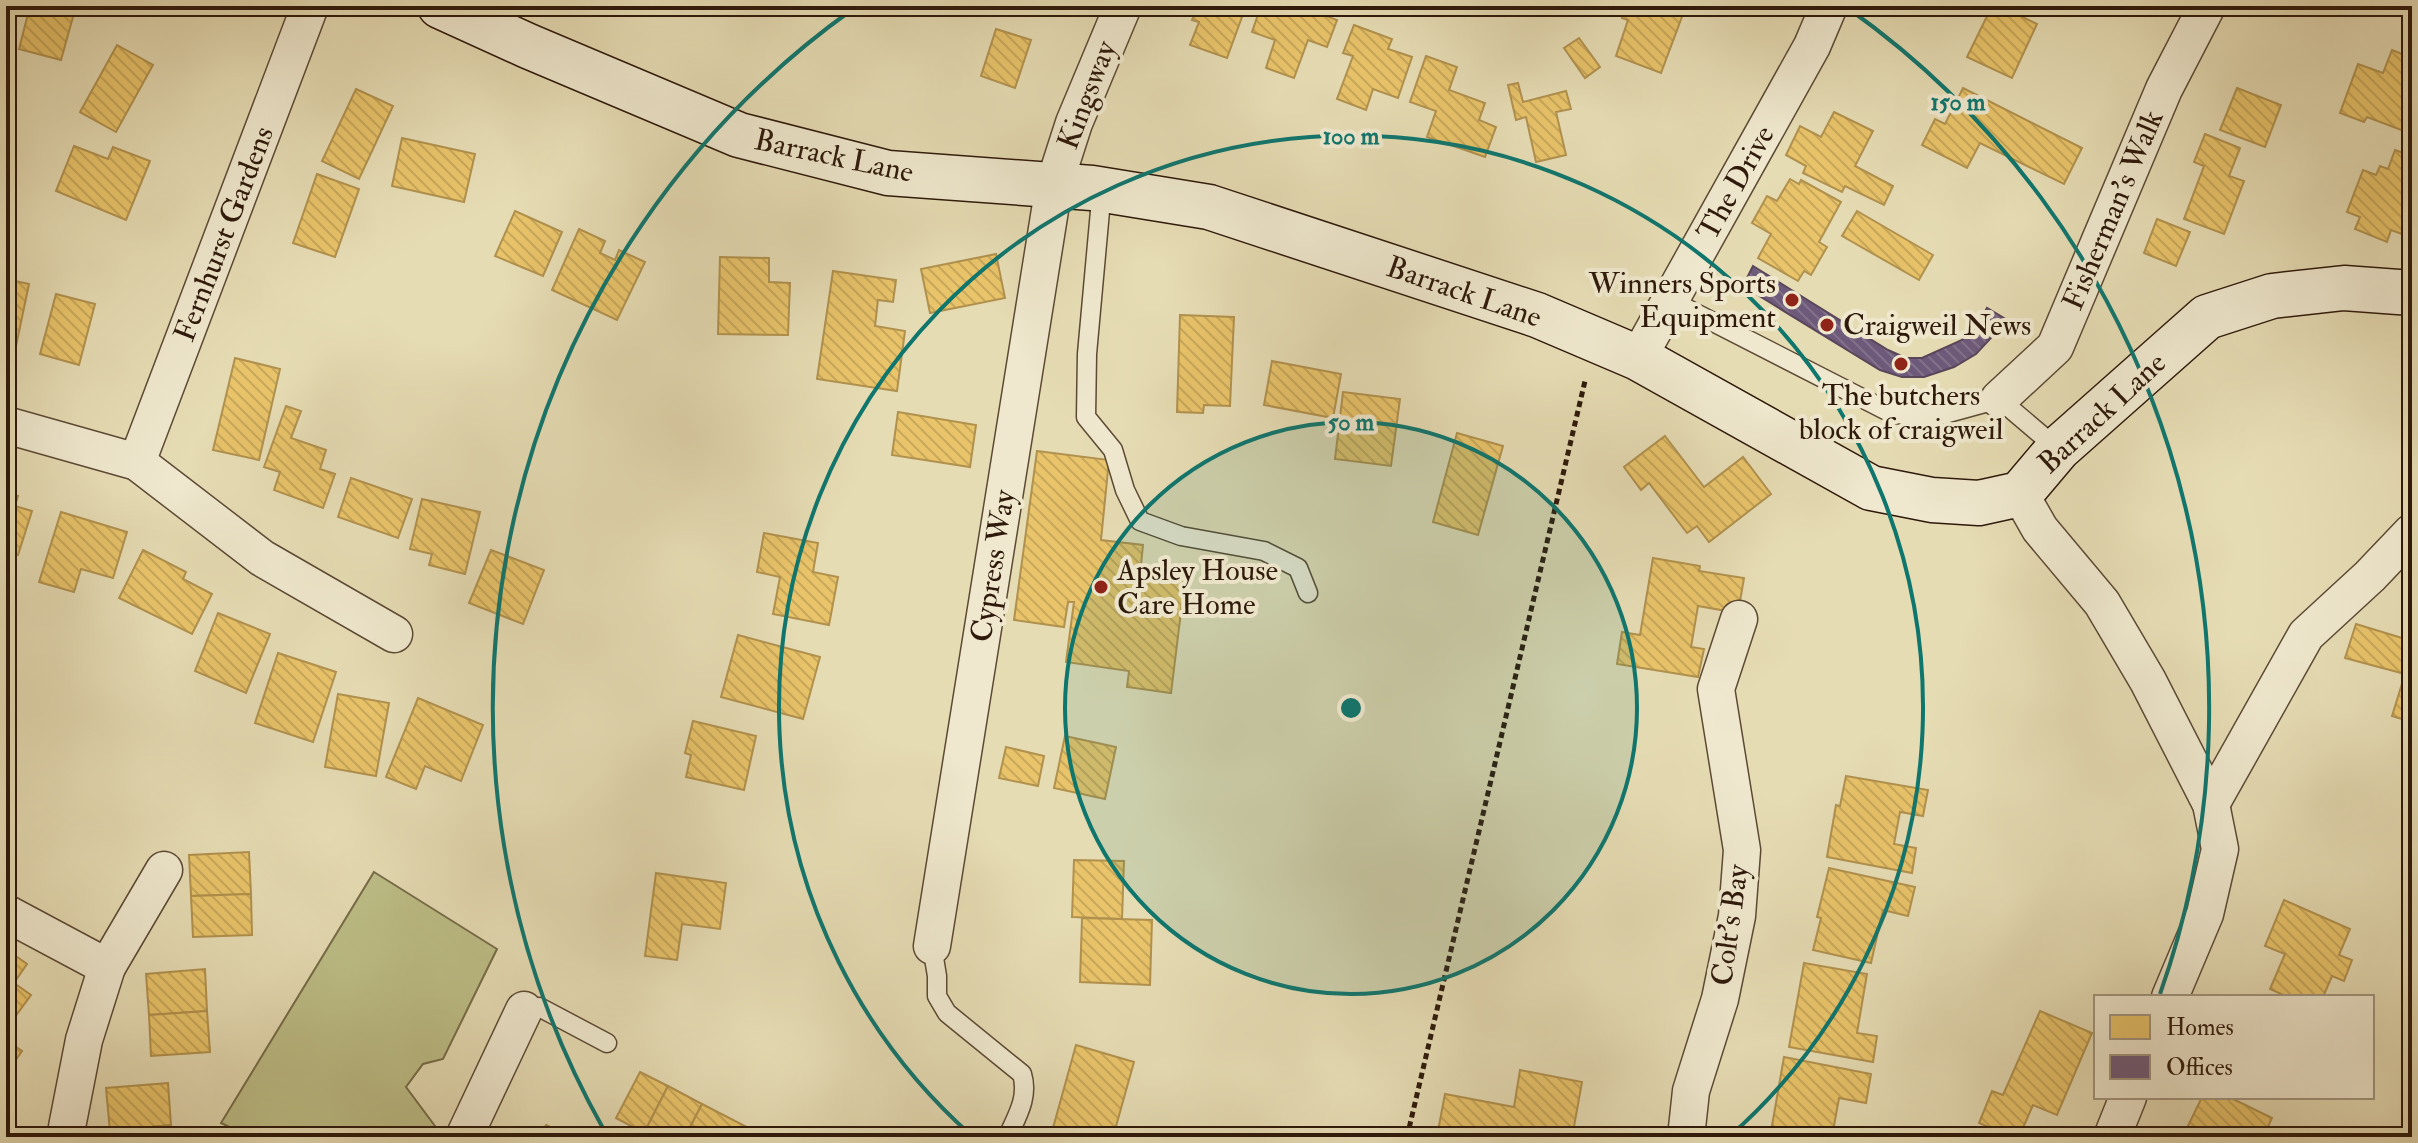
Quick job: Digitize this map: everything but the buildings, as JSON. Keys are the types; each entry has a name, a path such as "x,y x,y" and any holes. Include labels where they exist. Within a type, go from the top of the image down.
{"street":[{"name":"Fernhurst Gardens","path":"137,462 310,6"},
{"name":"Barrack Lane","path":"440,6 739,135 888,173 1102,189 1209,207 1537,315 1638,358 1871,488 1932,500 1979,503 2020,494 2058,449 2207,317 2272,296 2344,288 2412,293"},
{"name":"Kingsway","path":"1054,185 1074,123 1123,6"},
{"name":"The Drive","path":"1638,358 1812,46 1829,6"},
{"name":"Fisherman's Walk","path":"1999,399 2055,347 2164,89 2207,6"},
{"name":"Cypress Way","path":"932,946 1054,185"},
{"path":"6,425 137,462 262,558 394,634"},
{"path":"2020,494 2040,529 2102,603 2148,681 2211,804 2220,849 2205,914 2171,995"},
{"path":"2211,804 2306,635 2412,532"},
{"name":"Colt's Bay","path":"1686,1137 1691,1091 1720,999 1737,916 1742,850 1716,689 1739,619"},
{"path":"67,1137 84,1040 107,967 164,870"},
{"path":"6,913 107,967"},
{"path":"464,1137 524,1010"},
{"path":"2112,1137 2127,1099"}],"lane":[{"path":"1102,189 1087,354 1086,417 1113,450 1125,490 1140,521 1181,536 1264,551 1298,568 1308,593"},
{"path":"1672,301 1893,414 1937,416 1999,399 2058,449"},
{"path":"932,946 937,996 947,1013 1022,1074 1023,1103 1008,1136"},
{"path":"524,1010 539,1007 607,1043"}],"path":[{"path":"1407,1137 1594,341"}],"green space":[{"path":"374,872 497,949 443,1059 423,1064 406,1087 435,1126 429,1137 250,1137 221,1123"}],"place":[{"name":"Winners Sports Equipment","path":"1792,300"},
{"name":"Craigweil News","path":"1827,325"},
{"name":"The butchers block of craigweil","path":"1901,364"},
{"name":"Apsley House Care Home","path":"1101,587"}]}
